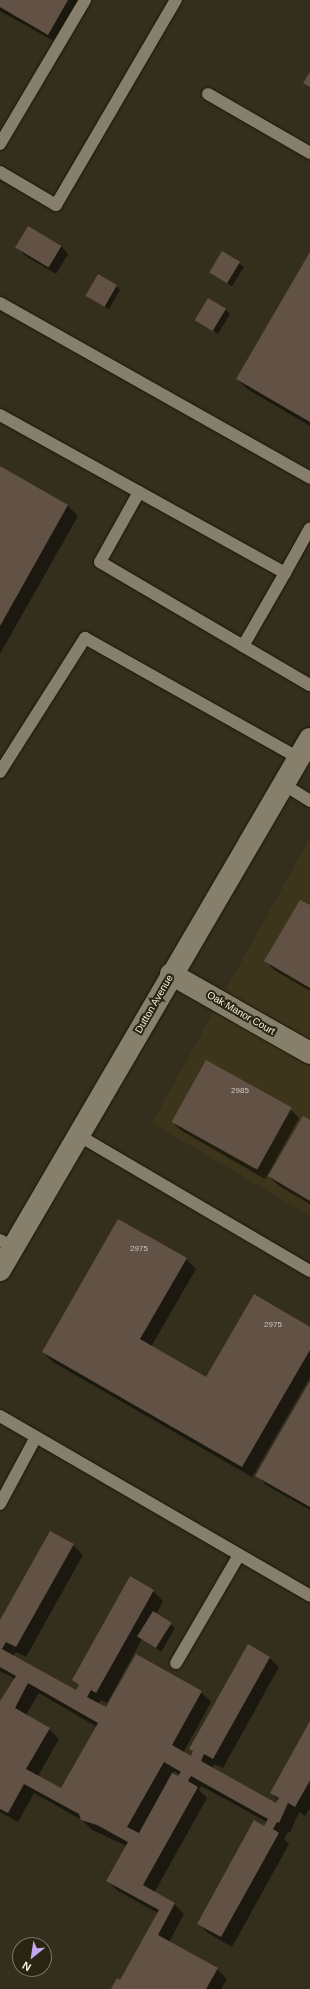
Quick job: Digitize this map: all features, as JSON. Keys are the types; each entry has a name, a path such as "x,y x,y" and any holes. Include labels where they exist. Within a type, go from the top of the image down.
{"street":[{"name":"Dutton Avenue","path":"0,1270 7,1244 78,1135 310,739"},
{"name":"Oak Manor Court","path":"171,974 310,1053"}],"lane":[{"path":"0,144 85,0"},
{"path":"0,172 56,205 176,0"},
{"path":"208,94 310,154"},
{"path":"0,303 310,478"},
{"path":"0,415 285,572"},
{"path":"139,492 100,562 310,685"},
{"path":"243,646 310,528"},
{"path":"0,772 85,638 299,758"},
{"path":"283,784 310,801"},
{"path":"78,1135 310,1271"},
{"path":"0,1416 310,1596"},
{"path":"0,1504 36,1437"},
{"path":"176,1662 239,1554"}],"shaded area":[{"path":"310,838 310,1216 152,1123"}],"building":[{"path":"0,0 68,0 48,35 0,7"},
{"path":"310,72 310,87 303,83"},
{"path":"28,226 61,246 49,268 15,247"},
{"path":"222,251 240,262 227,283 209,272"},
{"path":"310,252 310,422 236,379"},
{"path":"98,274 117,285 105,307 86,296"},
{"path":"208,298 226,309 213,331 195,320"},
{"path":"0,466 68,505 0,626"},
{"path":"300,900 310,905 310,988 264,961"},
{"path":"206,1060 292,1108 257,1170 172,1122"},
{"path":"303,1116 310,1120 310,1201 268,1176"},
{"path":"118,1219 187,1258 140,1339 206,1377 254,1294 310,1327 310,1350 242,1467 42,1352"},
{"path":"310,1381 310,1507 255,1476"},
{"path":"50,1531 74,1544 16,1647 6,1642 2,1649 76,1690 79,1685 72,1680 130,1576 154,1590 96,1693 91,1690 87,1697 106,1707 136,1654 202,1691 172,1745 191,1756 193,1751 189,1749 248,1644 270,1657 213,1759 204,1754 201,1761 276,1803 279,1798 270,1793 310,1721 310,1780 295,1807 288,1803 279,1823 277,1822 273,1829 279,1833 221,1937 197,1924 254,1820 264,1826 268,1819 191,1776 188,1781 198,1787 143,1885 175,1903 158,1935 218,1968 206,1989 111,1989 117,1978 120,1980 159,1910 106,1881 128,1842 97,1825 81,1820 79,1814 24,1784 8,1813 0,1809 0,1701 16,1676 0,1667 0,1620","holes":["28,1683 98,1723 61,1788 26,1769 50,1728 15,1708","164,1762 181,1772 178,1776 172,1773 139,1833 127,1827"]},
{"path":"153,1611 172,1623 156,1648 137,1636"}]}
